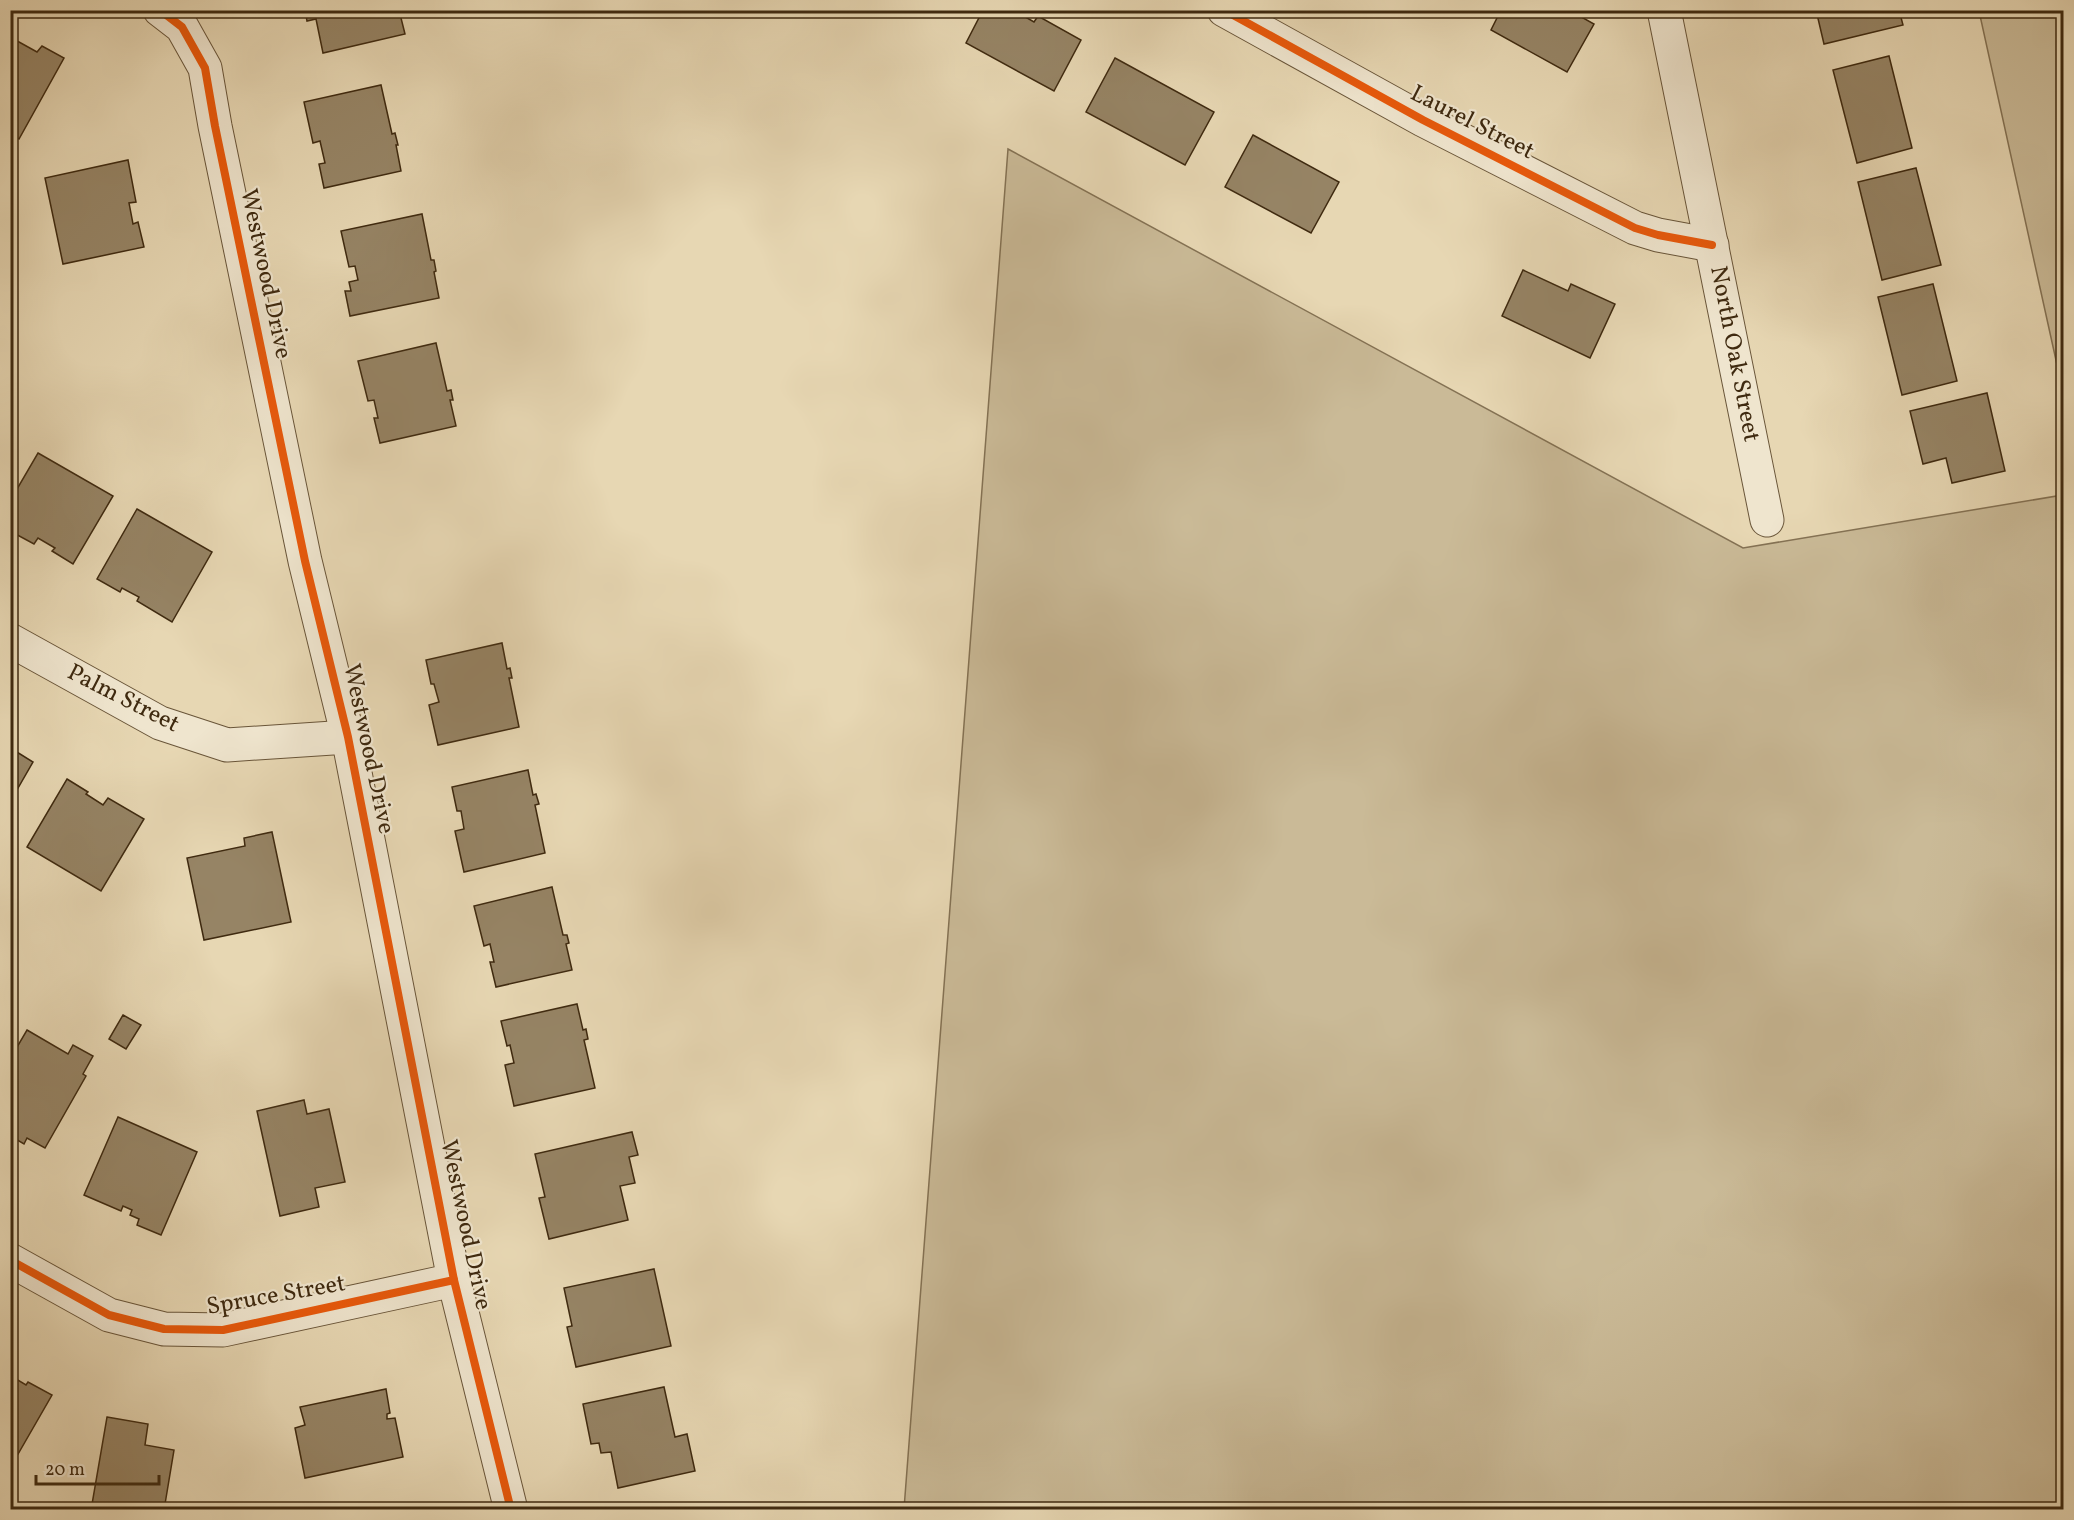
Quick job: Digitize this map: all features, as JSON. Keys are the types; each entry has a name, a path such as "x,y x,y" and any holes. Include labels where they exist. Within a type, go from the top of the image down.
{"street":[{"name":"Westwood Drive","path":"160,10 182,27 205,68 305,561 348,737 454,1280 511,1509"},
{"name":"Laurel Street","path":"1224,10 1423,120 1635,228 1658,235 1712,245"},
{"name":"North Oak Street","path":"1664,10 1767,520"},
{"name":"Palm Street","path":"10,640 160,723 227,745 348,737"},
{"name":"Spruce Street","path":"10,1260 109,1315 164,1329 223,1330 454,1280"}],"shaded area":[{"path":"1979,11 2063,11 2063,392"},
{"path":"1008,149 1743,548 2063,495 2063,1509 904,1509"}],"building":[{"path":"305,10 399,10 405,34 323,53 316,19 307,21"},
{"path":"983,10 1013,10 1034,22 1038,16 1081,40 1054,91 966,43"},
{"path":"1501,10 1569,10 1594,24 1567,72 1491,30"},
{"path":"1816,10 1899,10 1903,25 1824,44"},
{"path":"10,37 37,52 42,46 64,58 19,139 10,134"},
{"path":"1889,56 1912,148 1857,163 1833,70"},
{"path":"1115,58 1214,112 1185,165 1086,112"},
{"path":"381,85 392,134 395,133 398,145 396,145 401,171 324,188 319,164 325,163 320,141 313,143 304,102"},
{"path":"1253,135 1339,182 1311,233 1225,187"},
{"path":"128,160 136,202 129,203 133,224 138,222 144,247 63,264 45,178"},
{"path":"1916,168 1941,265 1882,280 1858,182"},
{"path":"422,214 431,260 434,260 439,298 350,316 345,291 351,291 349,282 358,280 355,266 349,267 341,231"},
{"path":"1523,270 1568,291 1571,284 1615,304 1590,358 1502,316"},
{"path":"1933,284 1957,381 1902,395 1878,297"},
{"path":"436,343 447,391 451,390 453,400 450,400 456,426 380,443 374,418 378,418 374,400 368,401 358,361"},
{"path":"1987,393 2005,471 1952,483 1946,458 1923,464 1910,411"},
{"path":"38,453 113,496 73,564 52,551 55,548 38,538 34,544 10,531 10,501"},
{"path":"137,509 212,552 172,622 137,601 139,597 122,588 120,592 97,579"},
{"path":"502,643 507,669 510,668 512,678 509,678 519,727 438,745 429,705 439,702 434,684 431,684 426,660"},
{"path":"12,749 33,762 10,802 10,751"},
{"path":"528,770 533,795 536,794 539,804 535,805 545,853 464,872 455,831 464,829 461,811 457,811 452,787"},
{"path":"67,779 103,805 108,798 144,819 101,891 27,847"},
{"path":"272,832 291,922 204,940 187,858 245,846 244,838"},
{"path":"552,887 563,935 567,935 569,943 566,944 572,970 496,987 490,962 494,962 490,944 484,946 474,906"},
{"path":"577,1004 583,1030 586,1029 588,1039 584,1040 595,1088 514,1106 505,1065 514,1063 501,1021"},
{"path":"123,1015 141,1025 126,1049 109,1039"},
{"path":"27,1030 68,1054 73,1045 93,1056 83,1074 86,1076 45,1148 27,1138 24,1144 14,1138 10,1145 10,1059"},
{"path":"304,1100 307,1114 329,1109 345,1182 315,1188 319,1207 280,1216 257,1111"},
{"path":"118,1117 197,1152 161,1235 137,1225 139,1219 130,1215 132,1210 123,1206 121,1211 84,1195"},
{"path":"632,1132 638,1155 629,1157 635,1183 620,1186 628,1220 549,1239 539,1198 545,1197 535,1154"},
{"path":"654,1269 671,1346 576,1367 567,1327 572,1326 564,1288"},
{"path":"10,1370 13,1371 11,1376 26,1385 28,1382 52,1395 10,1468"},
{"path":"664,1387 675,1437 687,1434 695,1471 618,1488 611,1452 601,1453 599,1443 591,1444 583,1404"},
{"path":"386,1389 390,1413 387,1414 387,1419 395,1418 403,1457 305,1478 295,1428 305,1425 300,1407"},
{"path":"107,1417 148,1424 145,1445 174,1450 164,1510 91,1510"}],"cycle path":[{"path":"160,10 182,27 205,68 305,561 348,737 454,1280 511,1510"},
{"path":"1224,10 1423,120 1635,228 1658,235 1712,245"},
{"path":"10,1260 109,1315 164,1329 223,1330 454,1280"}]}
